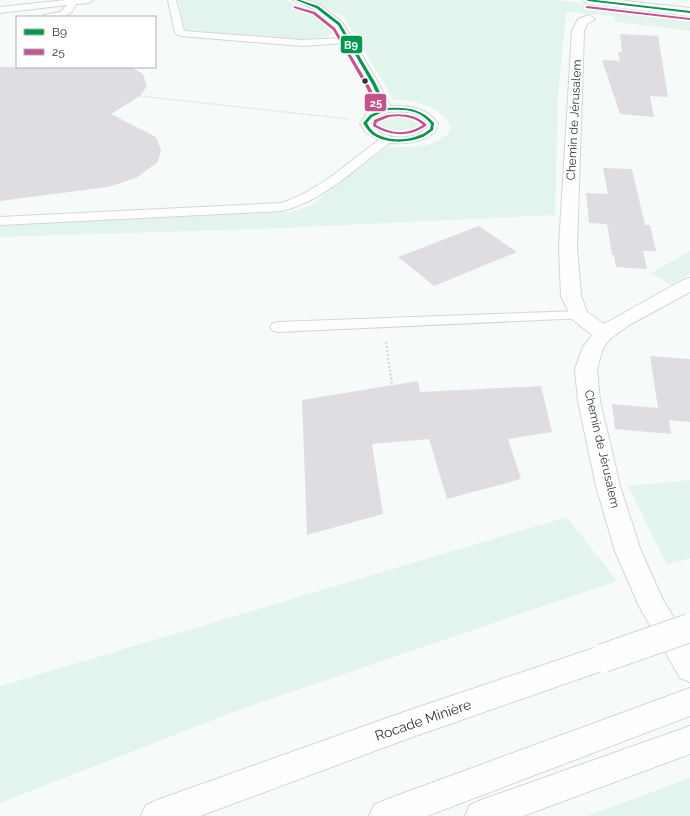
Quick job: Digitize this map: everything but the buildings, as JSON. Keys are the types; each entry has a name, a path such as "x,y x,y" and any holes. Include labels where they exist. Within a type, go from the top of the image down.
{"main road":[{"path":"588,0 690,12"},
{"path":"625,0 690,8"},
{"name":"Chemin de Jérusalem","path":"589,19 582,22 578,31 568,247 570,296 579,315 603,334 593,347 586,369 589,401 608,486 628,551 652,606 690,669"},
{"path":"603,334 622,321 690,284"},
{"name":"Rocade Minière","path":"157,816 404,726 690,628"},
{"path":"386,816 690,702"},
{"path":"481,816 653,752 690,740"}],"lane":[{"path":"0,10 89,0"},
{"path":"172,0 180,33 302,43 348,40"},
{"path":"297,0 316,7 340,24 374,84 386,109"},
{"path":"53,16 66,14 70,10 72,2"},
{"path":"386,109 406,109 425,114 433,124 432,129 420,137 411,140 388,139 370,132 365,127 365,121 369,116 376,112 386,109"},
{"path":"0,221 282,207 299,203 311,196 334,181 388,139"},
{"path":"277,327 579,315"}],"path":[{"path":"140,96 365,121"},
{"path":"386,337 392,386"}],"shaded area":[{"path":"178,0 284,0 310,9 330,24 335,31 328,36 298,40 185,30"},
{"path":"309,0 558,0 690,16 690,31 616,22 614,16 566,12 558,95 555,215 259,229 0,237 0,225 291,212 310,206 387,147 413,147 428,145 448,134 451,127 447,120 434,109 419,103 394,100 344,17"},
{"path":"397,115 415,118 421,125 420,128 411,134 406,135 390,134 381,129 379,123 385,118"},
{"path":"690,251 690,274 670,285 651,273"},
{"path":"690,480 690,558 667,565 628,486"},
{"path":"567,517 617,581 241,709 0,803 0,686"},
{"path":"690,778 690,816 587,816"}],"transit line":[{"name":"B9","path":"297,0 317,7 339,24 374,84 386,109"},
{"name":"B9","path":"588,0 690,12"},
{"name":"25","path":"295,7 314,13 334,29 368,87 380,112"},
{"name":"25","path":"587,7 689,19"},
{"name":"B9","path":"386,109 406,109 418,112 429,119 433,124 432,129 422,136 404,140 388,139 374,134 365,123 371,116 386,109"},
{"name":"25","path":"388,116 413,117 422,121 425,125 419,129 406,133 393,133 380,129 374,125 375,121 388,116"}]}
